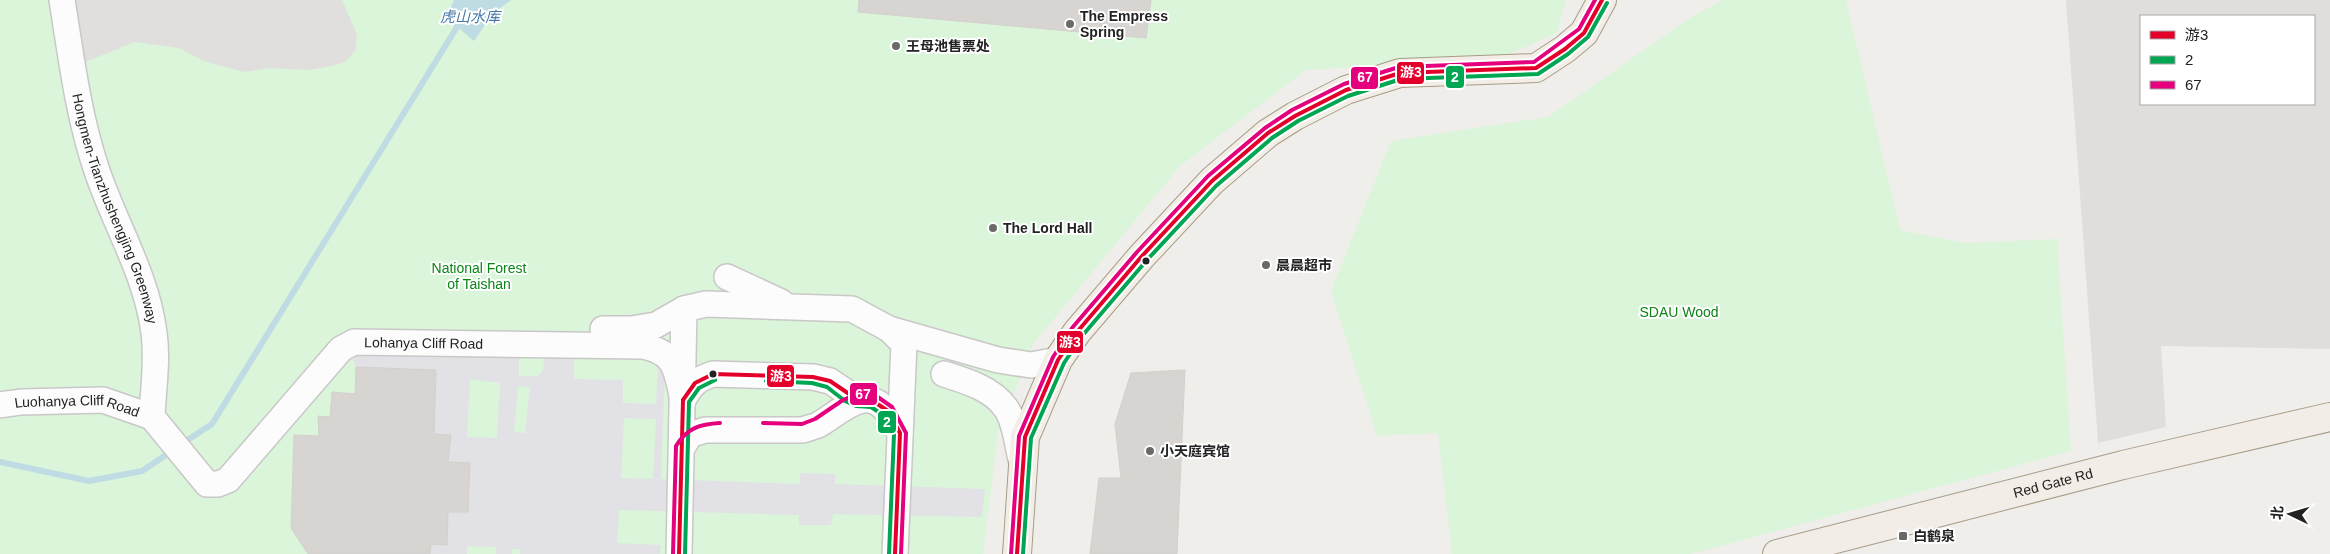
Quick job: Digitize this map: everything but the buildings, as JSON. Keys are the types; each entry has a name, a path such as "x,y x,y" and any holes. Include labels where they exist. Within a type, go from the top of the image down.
{"main road":[{"path":"1018,554 1025,436 1058,360 1077,332 1142,256 1212,181 1268,133 1295,116 1346,90 1400,74 1536,68 1565,49 1584,33 1602,0"},
{"name":"Red Gate Rd","path":"1776,554 1818,549 2123,465 2330,417"}],"street":[{"name":"Hongmen-Tianzhushengjing Greenway","path":"62,0 72,67 96,168 147,298 154,333 156,382 153,392 152,417"},
{"path":"727,277 741,282 769,298 797,307"},
{"name":"Lohanya Cliff Road","path":"198,474 219,465 325,345 339,331 352,327 631,329 656,325 684,309 706,304 852,309 890,329 998,360 1031,365 1058,360"},
{"path":"679,554 684,309"},
{"path":"890,329 904,344 895,554"},
{"name":"Lohanya Cliff Road","path":"152,417 207,484 218,484 228,480 341,349 354,342 643,346 658,349 675,364 682,400"},
{"path":"682,400 691,385 699,378 714,374 813,377 830,381 858,400"},
{"path":"944,374 967,381 991,394 1006,408 1012,422 1023,468"},
{"name":"Luohanya Cliff Road","path":"0,405 21,402 103,400 152,417"},
{"path":"682,448 690,435 705,430 803,430 818,425 846,405 858,400 873,401 888,411 900,433"}],"shaded area":[{"path":"75,0 342,0 357,35 355,51 345,62 310,70 270,68 244,72 204,61 179,48 135,42 83,63"},
{"path":"2066,0 2330,0 2330,349 2161,346 2166,427 2098,443"},
{"path":"361,349 519,349 519,376 537,376 543,371 544,358 573,357 643,349 665,367 661,479 800,484 800,473 835,474 835,484 985,489 982,517 833,514 831,525 799,525 799,515 619,510 617,543 661,545 660,554 520,554 520,549 512,549 512,554 496,554 496,547 467,546 467,554 430,554 431,544 447,545 448,512 468,512 470,463 448,462 451,439 448,435 434,434 436,371 356,367 353,360","holes":["574,358 647,358 658,368 656,404 623,403 623,380 574,379","470,379 500,383 497,438 467,437","518,386 530,387 525,433 514,432","624,418 656,419 653,479 621,478"]}],"green space":[{"name":"National Forest of Taishan","path":"0,0 1566,0 1557,33 1500,58 1306,70 1180,166 1034,343 998,433 983,554 0,554"},
{"name":"SDAU Wood","path":"1722,0 1846,0 1900,230 1965,243 2057,239 2071,451 1691,554 1452,554 1438,433 1377,436 1331,291 1391,141 1548,117 1687,20"}],"water":[{"name":"虎山水库","path":"454,0 511,0 492,14 474,41 446,17"}],"waterway":[{"path":"180,445 212,424 457,27"},
{"path":"0,462 89,481 142,471 172,451"}],"transit line":[{"name":"67","path":"1011,554 1019,436 1053,357 1072,328 1137,252 1208,176 1265,128 1292,110 1344,84 1399,67 1534,62 1579,29 1595,0"},
{"name":"游3","path":"1017,554 1025,437 1058,360 1077,332 1142,256 1212,181 1268,133 1295,116 1346,90 1400,73 1536,68 1565,49 1584,33 1602,0"},
{"name":"2","path":"1023,554 1031,438 1064,363 1082,336 1147,260 1216,186 1272,138 1298,121 1348,96 1401,79 1538,74 1568,54 1588,37 1607,3"},
{"name":"游3","path":"679,554 683,400 695,383 713,374 813,377 830,381 858,400 873,401 888,411 900,433 895,554"},
{"name":"2","path":"685,554 689,402 699,388 715,380"},
{"name":"2","path":"766,381 812,383 827,387 845,401 856,406 871,407 883,415 894,434 889,554"},
{"name":"67","path":"763,423 802,424 815,419 843,400 857,394 875,395 892,407 906,433 901,554"},
{"name":"67","path":"673,554 676,446 689,431 706,424 720,423"}],"place":[{"name":"The Empress Spring","path":"1070,24"},
{"name":"王母池售票处","path":"896,46"},
{"name":"The Lord Hall","path":"993,228"},
{"name":"晨晨超市","path":"1266,265"},
{"name":"小天庭宾馆","path":"1150,451"},
{"name":"白鹤泉","path":"1903,536"}]}
